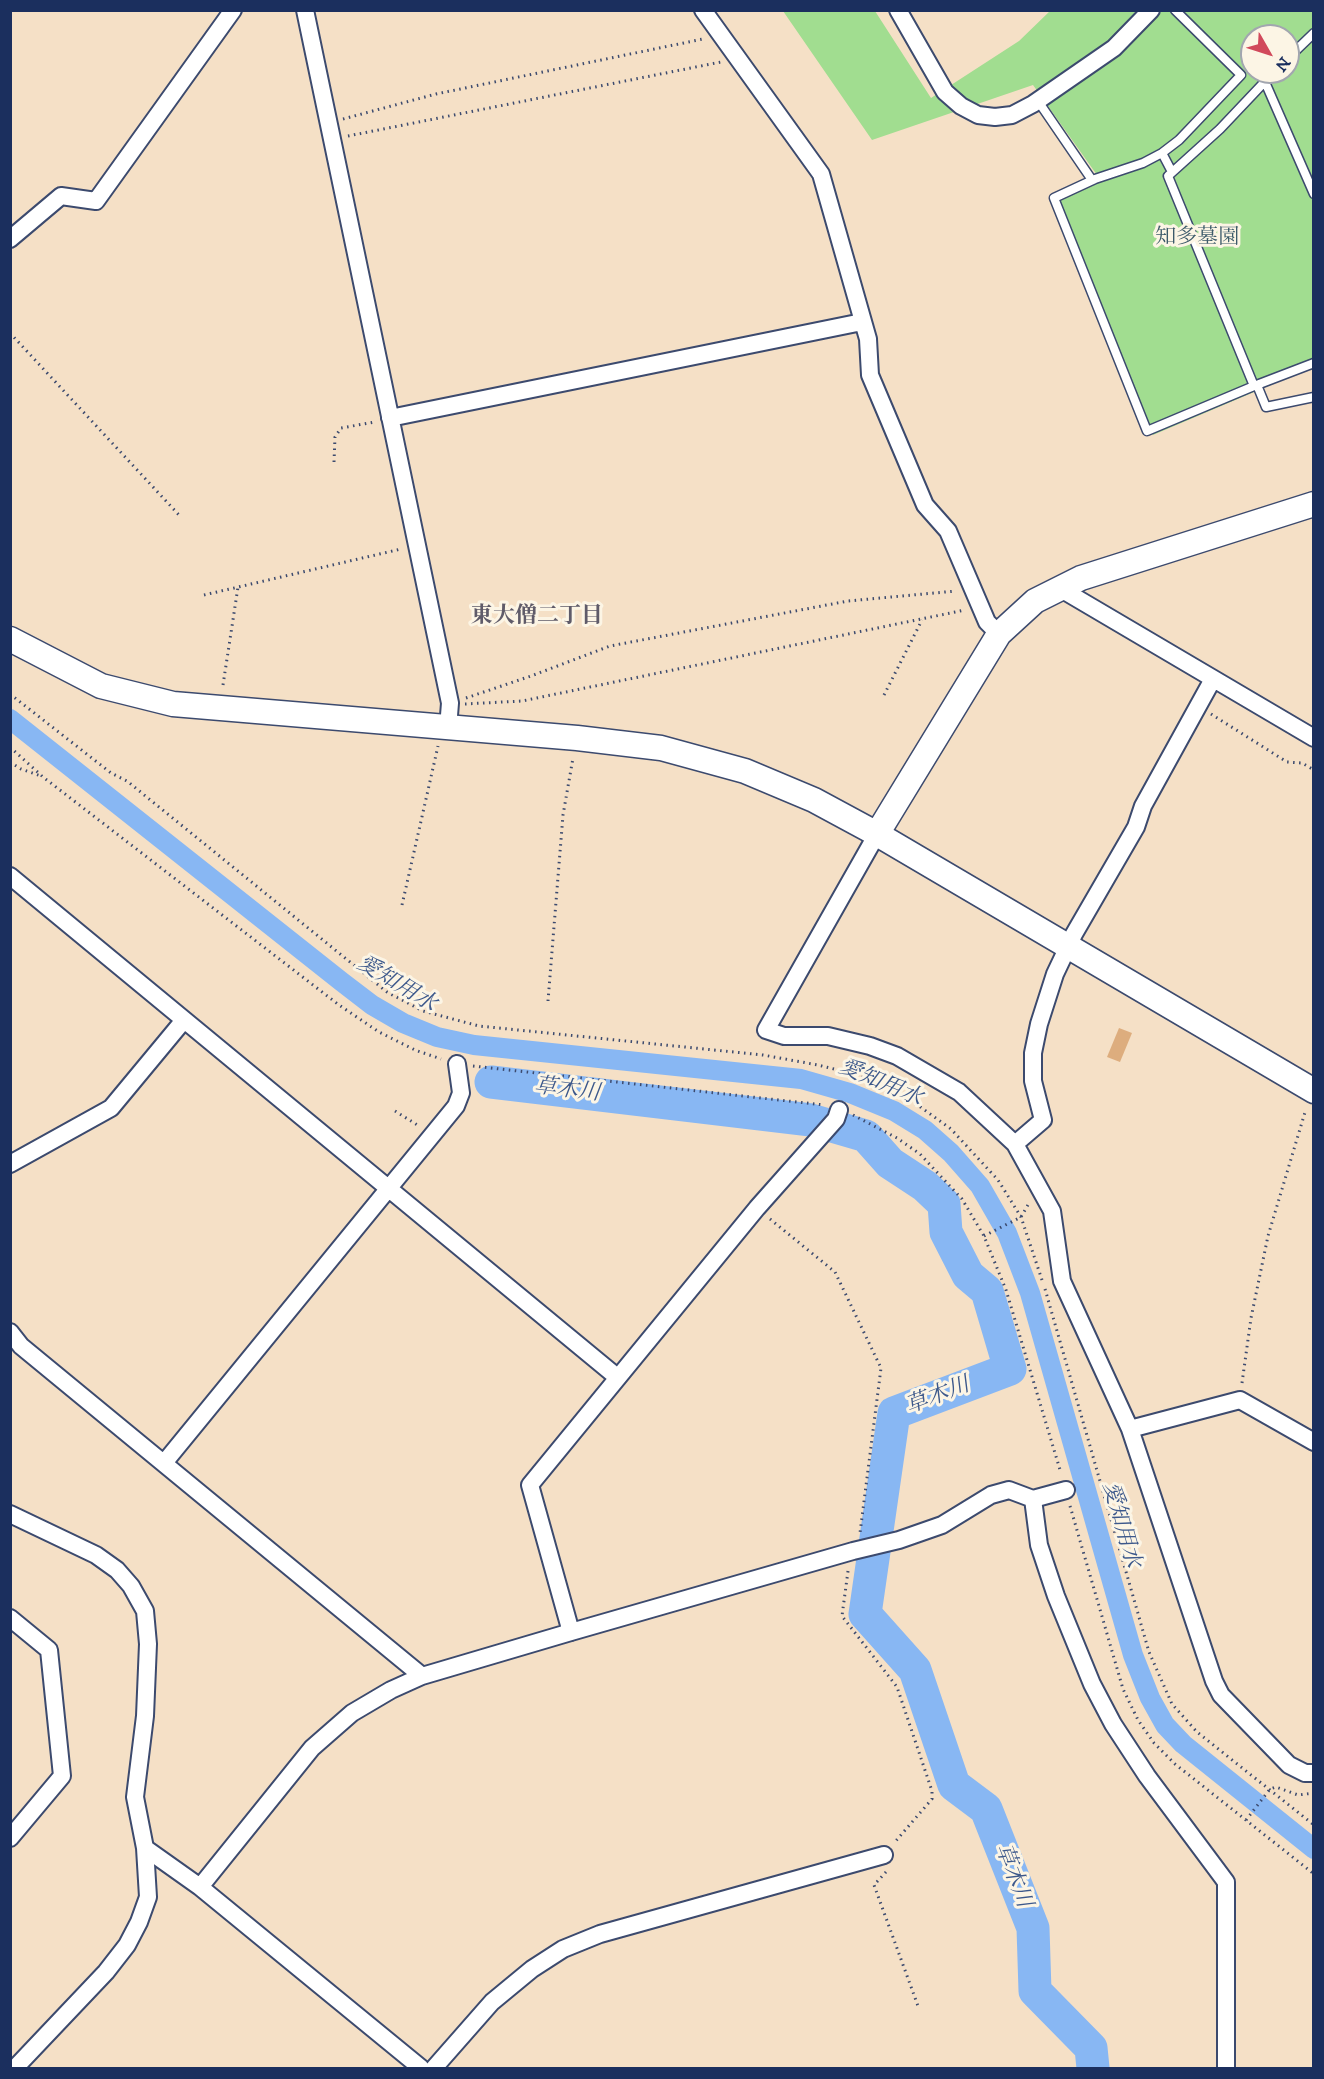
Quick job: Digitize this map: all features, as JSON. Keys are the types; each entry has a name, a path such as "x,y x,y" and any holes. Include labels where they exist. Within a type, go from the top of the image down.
{"street":[{"path":"10,239 61,196 96,201 233,10"},
{"path":"304,10 450,703 444,728"},
{"path":"703,10 821,174 868,339 870,375 874,386 926,506 948,531 987,622 999,634"},
{"path":"898,10 945,92 961,106 978,115 995,117 1012,115 1038,101 1114,48 1152,10"},
{"path":"390,419 862,322"},
{"path":"1314,504 1081,578 1035,602 999,634 877,834 766,1030 784,1036 828,1036 870,1046 897,1056 959,1092 1015,1144 1053,1211 1062,1281 1130,1429 1214,1681 1221,1695 1289,1765 1305,1773 1314,1773"},
{"path":"1061,589 1314,738"},
{"path":"10,639 101,686 173,704 577,738 661,748 710,760 780,785 877,834 1313,1091"},
{"path":"1015,1144 1043,1120 1033,1080 1033,1053 1039,1024 1055,974 1067,948 1136,827 1143,806 1213,679"},
{"path":"10,876 389,1186 617,1377"},
{"path":"10,1164 111,1108 184,1020"},
{"path":"164,1463 456,1106 461,1093 457,1064"},
{"path":"572,1632 530,1485 757,1209 836,1119 839,1110"},
{"path":"10,1332 21,1346 422,1676"},
{"path":"1130,1429 1240,1400 1314,1442"},
{"path":"200,1887 312,1748 331,1730 373,1698 422,1676 898,1540 942,1525 998,1491 1019,1492 1033,1499 1066,1490"},
{"path":"1033,1499 1039,1545 1052,1586 1092,1684 1113,1724 1147,1776 1226,1882 1227,2068"},
{"path":"10,1515 96,1555 117,1569 131,1586 145,1611 148,1644 145,1716 135,1797 146,1848 148,1897 127,1945 106,1972 15,2068"},
{"path":"10,1618 49,1650 62,1776 10,1838"},
{"path":"146,1848 200,1887 421,2068"},
{"path":"434,2068 492,2002 532,1969 563,1949 600,1934 884,1855"}],"lane":[{"path":"1176,10 1240,75 1179,140 1162,153 1143,163 1092,180 1054,198 1148,431 1314,363"},
{"path":"1300,46 1314,33"},
{"path":"1264,84 1168,176 1266,407 1314,397"},
{"path":"1267,84 1314,194"},
{"path":"1038,101 1092,180"},
{"path":"1162,153 1172,172"}],"path":[{"path":"328,123 436,94 706,38 718,32"},
{"path":"332,140 724,62 735,54"},
{"path":"10,333 179,515"},
{"path":"334,462 335,437 341,428 390,419"},
{"path":"204,595 417,545"},
{"path":"972,586 959,590 848,602 610,646 459,700 467,705 522,701 922,619 980,605"},
{"path":"223,685 238,587"},
{"path":"884,695 923,622 922,619"},
{"path":"10,694 111,773 127,781 387,992 423,1011 479,1026 763,1055 854,1074 883,1086 920,1106 951,1129 976,1153 998,1180 1021,1217 1038,1265 1146,1641 1172,1704 1185,1721 1314,1825"},
{"path":"1199,707 1287,762 1302,763 1314,770"},
{"path":"402,905 444,728"},
{"path":"548,1001 563,815 577,738"},
{"path":"10,747 43,777 339,1005 379,1032 415,1050 457,1064 789,1100 839,1110 897,1138 920,1154 962,1199 984,1236 1006,1290 1123,1689 1138,1720 1154,1743 1175,1764 1314,1874"},
{"path":"10,762 21,769 43,777"},
{"path":"1240,1400 1251,1318 1268,1236 1313,1091"},
{"path":"395,1111 431,1136"},
{"path":"757,1209 835,1272 881,1368 850,1552 842,1616 897,1687 932,1791 932,1799 884,1855 887,1866 885,1876 874,1885 918,2006"},
{"path":"984,1236 1021,1217"},
{"path":"1246,1820 1270,1789 1276,1787 1298,1795 1314,1793"}],"green space":[{"name":"知多墓園","path":"783,11 875,11 931,98 1019,41 1050,11 1313,11 1313,367 1153,435 1055,200 1097,175 1033,85 872,140"}],"building":[{"path":"1119,1028 1132,1033 1120,1062 1107,1057"}],"waterway":[{"name":"愛知用水","path":"10,719 342,982 372,1005 403,1023 437,1037 474,1045 801,1079 850,1093 894,1111 925,1130 951,1153 980,1186 1007,1233 1030,1293 1133,1655 1150,1698 1165,1725 1183,1744 1314,1849"},
{"name":"草木川","path":"491,1082 811,1120 866,1136 890,1163 925,1186 944,1204 946,1232 968,1275 987,1291 1010,1369 894,1413 865,1614 915,1670 954,1785 986,1809 1033,1928 1035,1991 1091,2048 1093,2068"}],"district":[{"name":"東大僧二丁目","path":"537,617"}]}
